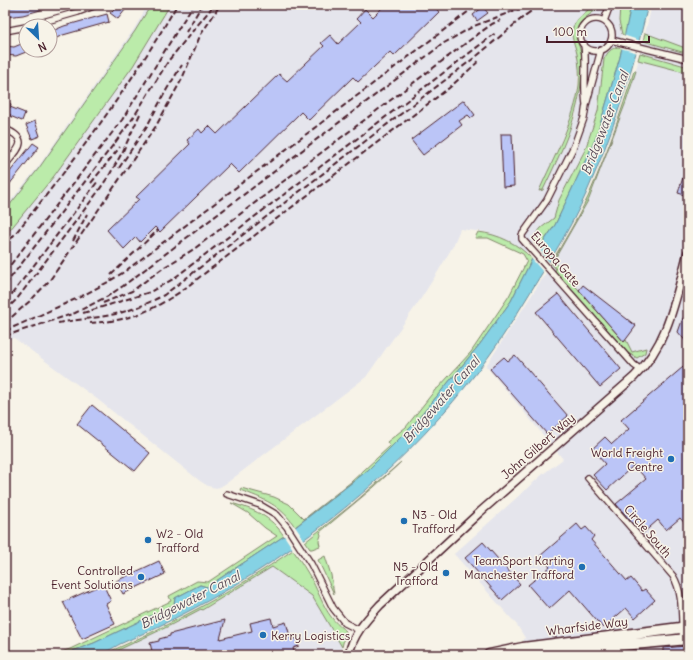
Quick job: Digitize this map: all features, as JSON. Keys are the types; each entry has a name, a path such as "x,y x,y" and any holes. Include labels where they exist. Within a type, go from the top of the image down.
{"highway":[{"name":"Wharfside Way","path":"489,655 523,648 685,627"},
{"name":"Wharfside Way","path":"536,655 590,651 686,640"}],"street":[{"path":"57,18 96,5"},
{"path":"604,21 610,5"},
{"path":"593,19 604,21 612,31 611,40 602,50 592,50 584,44 581,34 584,25 593,19"},
{"path":"5,31 18,29"},
{"path":"611,40 686,59"},
{"name":"Europa Gate","path":"584,44 586,63 584,90 586,105"},
{"name":"Europa Gate","path":"602,50 586,105 580,133 547,200 522,236 522,239 634,365 641,370"},
{"path":"5,129 14,133 20,140 18,148 5,165"},
{"name":"John Gilbert Way","path":"349,655 359,630 385,600 475,517 641,370 654,354 664,333 688,252"},
{"name":"Circle South","path":"588,478 673,576 677,583 686,640"},
{"path":"227,494 266,508 277,515 304,552 319,578 333,608 345,622 359,630"},
{"name":"Circle South","path":"681,603 688,615"}],"shaded area":[{"path":"148,5 594,5 574,25 572,39 577,52 579,67 577,95 573,113 540,191 563,146 575,117 580,95 582,74 580,48 576,37 580,22 601,5 620,5 619,20 622,34 618,47 616,48 602,74 598,111 590,136 579,162 559,200 554,218 533,240 534,242 526,252 501,238 485,232 460,229 453,246 420,300 366,377 228,482 216,488 208,486 200,481 97,399 14,338 5,341 5,208 38,167 134,29"},
{"path":"652,5 688,5 688,655 515,655 525,638 517,625 454,554 543,474 563,459 486,366 553,262 589,199 626,102 638,62"},
{"path":"272,567 312,596 342,647 338,655 108,655 201,609 203,610"}],"green space":[{"path":"151,5 170,5 133,66 54,176 5,236 5,211 39,168 135,31"},
{"path":"594,5 601,5 581,21 576,32 582,55 583,68 580,90 573,120 543,190 539,191 563,139 577,98 579,66 572,37 573,27"},
{"path":"620,5 631,5 625,36 622,34 619,21"},
{"path":"645,33 688,49 688,52 682,52 643,41"},
{"path":"613,48 622,48 620,57 596,138 555,225 539,248 534,242 533,238 541,228 554,218 559,200 585,150 598,111 604,59"},
{"path":"640,53 685,66 688,68 688,73 638,60"},
{"path":"634,71 636,71 626,102 589,199 553,262 573,277 571,281 624,342 626,340 632,352 646,348 645,353 637,358 628,353 555,271 556,269 551,263 588,197 613,134"},
{"path":"478,232 500,237 514,244 532,259 511,301 480,344 414,424 368,470 295,527 290,519 278,508 257,496 240,490 241,488 274,497 289,504 304,519 351,482 390,446 387,442 406,427 435,390 471,352 509,296 527,261 523,254 488,238 475,238"},
{"path":"401,462 374,487 320,532 320,546 310,549 305,542 354,503"},
{"path":"231,503 261,514 273,523 284,536 207,587 200,585 175,598 174,605 94,643 62,655 52,655 70,649 171,601 169,596 197,581 208,582 277,536 248,513"},
{"path":"293,550 311,578 330,615 334,621 346,631 342,647 312,596 272,567 202,610 201,609 108,655 102,655 176,620 224,594"},
{"path":"325,556 331,575 334,594 318,560"}],"water":[{"name":"Bridgewater Canal","path":"631,5 648,5 622,101 614,125 586,194 575,217 509,326 488,358 453,402 394,465 361,494 328,522 257,572 195,608 105,652 87,656 62,655 94,643 174,605 175,598 200,585 207,587 284,536 368,470 414,424 480,344 511,301 532,259 555,225 596,138 620,57"}],"pier":[{"path":"623,35 641,41 638,53 620,48"},
{"path":"538,247 550,263 544,273 530,257"},
{"path":"294,525 305,541 293,549 283,534"}],"building":[{"path":"30,5 51,5 51,7 23,15 5,17 5,8"},
{"path":"118,5 129,5 118,19 110,13"},
{"path":"385,5 433,5 439,12 394,56 390,52 358,82 353,77 309,120 301,112 239,173 230,164 160,232 155,227 140,242 136,237 124,249 107,230 139,199 136,197 190,144 187,140 199,129 202,133 209,126 217,134 279,74 287,81 324,46 321,43 330,35 338,44 361,22 357,18 365,9 373,17"},
{"path":"483,7 488,13 477,21 473,15"},
{"path":"107,14 109,22 58,37 58,29"},
{"path":"18,45 18,55 5,55 5,46 14,47"},
{"path":"464,100 475,115 471,118 468,115 459,121 462,125 423,155 411,140"},
{"path":"5,101 11,104 10,107 25,113 22,121 10,116 11,115 7,113 5,116"},
{"path":"35,121 40,136 32,139 26,125"},
{"path":"501,134 512,134 514,186 503,187"},
{"path":"33,143 39,147 5,190 5,178"},
{"path":"687,165 688,166 688,196 678,193"},
{"path":"583,285 636,326 624,342 579,290"},
{"path":"558,294 621,369 600,387 536,312"},
{"path":"688,315 688,344 678,332 683,318"},
{"path":"515,355 568,416 547,434 490,369 504,357 508,361"},
{"path":"683,367 688,373 688,527 680,518 666,530 658,520 642,534 616,504 646,479 634,465 607,490 593,475 605,464 592,449 605,437 612,444 629,429 621,420"},
{"path":"92,405 150,453 135,471 77,424"},
{"name":"TeamSport Karting Manchester Trafford","path":"577,524 582,530 586,527 594,536 591,540 627,581 631,578 642,591 645,589 655,600 635,618 626,608 603,628 570,590 549,609 528,585 550,567 540,556"},
{"path":"483,542 520,584 502,600 465,558"},
{"name":"Controlled Event Solutions","path":"159,561 165,574 123,594 116,581"},
{"path":"103,584 111,601 106,604 115,624 82,639 63,602"},
{"name":"Kerry Logistics","path":"271,618 273,626 286,622 291,640 296,638 299,646 293,648 295,655 153,655 150,643 159,641 159,639 170,636 170,634 225,620 220,639 252,631 250,623"},
{"path":"687,646 688,655 663,655 663,648"}],"railway":[{"path":"5,246 52,188 118,99 177,5"},
{"path":"5,272 122,120 193,5"},
{"path":"186,32 202,5"},
{"path":"5,285 117,140 133,118 169,60 214,5"},
{"path":"5,323 31,300 50,280 156,126 182,79 200,36 220,5"},
{"path":"5,331 80,297 124,272 477,5"},
{"path":"5,336 75,313 108,296 444,43 474,26 529,5"},
{"path":"526,15 539,5"},
{"path":"58,323 107,316 123,312 144,305 164,295 478,55 527,14"},
{"path":"103,303 132,291 163,268 194,249 474,37 500,20"},
{"path":"83,313 150,292 173,279 497,32"},
{"path":"90,323 116,320 137,315 180,292 449,88 480,60"},
{"path":"119,168 147,126 182,65"},
{"path":"5,311 17,299 97,193 123,151 140,114"},
{"path":"91,183 120,147"},
{"path":"5,301 12,294 98,181"},
{"path":"73,241 87,214"},
{"path":"111,275 158,230"}],"place":[{"name":"World Freight Centre","path":"671,459"},
{"name":"N3 - Old Trafford","path":"404,521"},
{"name":"W2 - Old Trafford","path":"148,540"},
{"name":"TeamSport Karting Manchester Trafford","path":"582,567"},
{"name":"N5 - Old Trafford","path":"446,573"},
{"name":"Controlled Event Solutions","path":"141,577"},
{"name":"Kerry Logistics","path":"263,635"}]}
